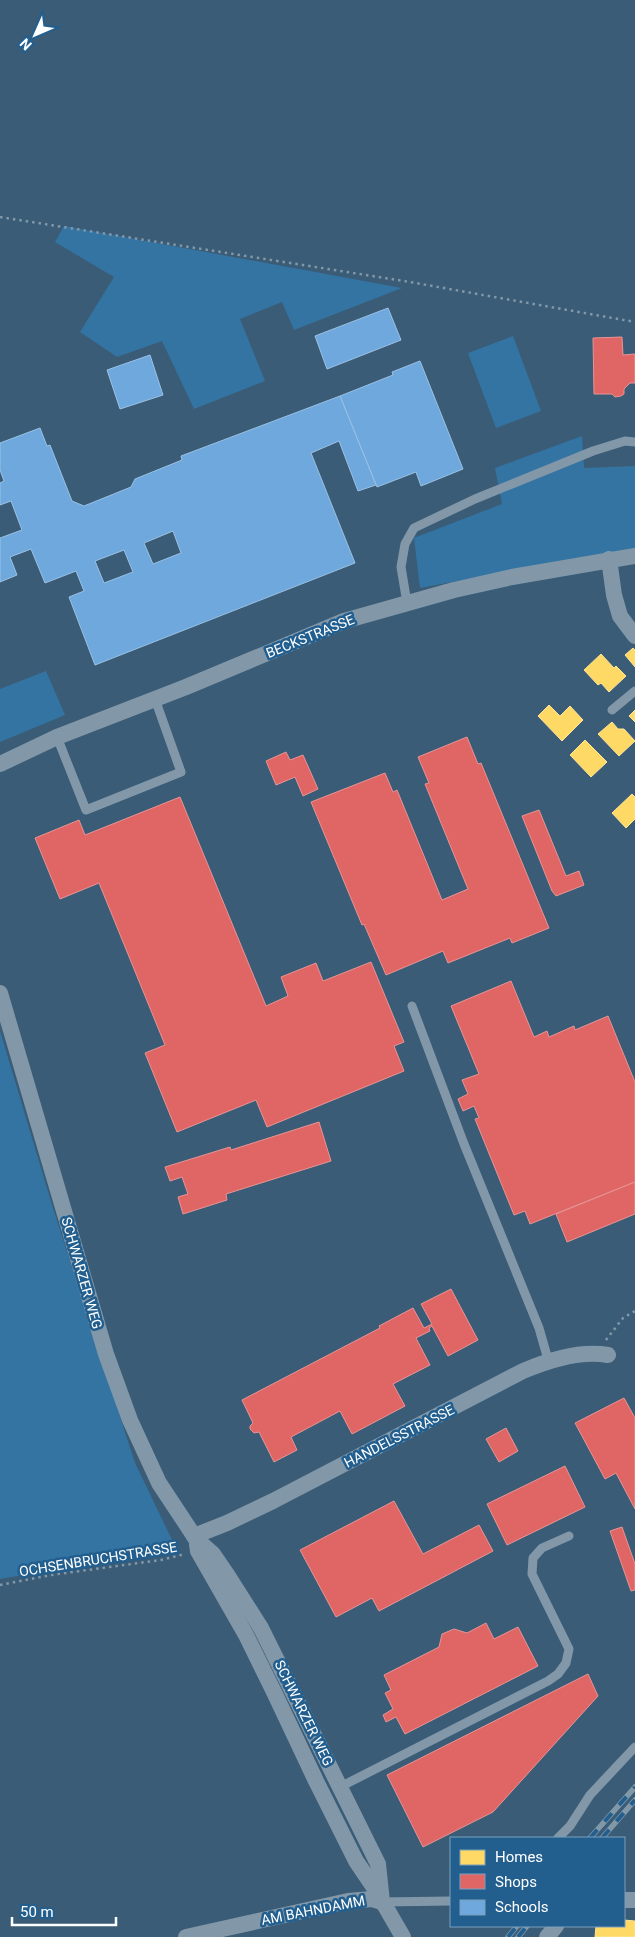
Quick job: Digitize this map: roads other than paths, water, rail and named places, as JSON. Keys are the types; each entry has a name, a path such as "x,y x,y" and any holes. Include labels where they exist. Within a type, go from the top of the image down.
{"street":[{"name":"BECKSTRASSE","path":"0,764 57,736 155,699 344,621 454,590 512,577 635,556"},
{"path":"609,559 614,595 620,616 635,636"},
{"name":"SCHWARZER WEG","path":"0,993 106,1354 130,1420 159,1483 196,1542 246,1635 356,1861 402,1937"},
{"name":"HANDELSSTRASSE","path":"196,1542 227,1523 523,1371 564,1358 601,1354"},
{"name":"SCHWARZER WEG","path":"196,1542 213,1554 261,1628 378,1864 382,1902"},
{"name":"AM BAHNDAMM","path":"186,1937 348,1902 372,1899 382,1902"},
{"path":"547,1937 555,1927"}],"lane":[{"path":"407,603 401,567 405,544 414,528 475,499 593,451 625,441 635,442"},
{"path":"612,710 635,691"},
{"path":"57,736 86,810 181,772 155,699"},
{"path":"412,1006 464,1144 539,1328 549,1363"},
{"path":"340,1787 548,1682 558,1674 566,1663 569,1649 532,1574 533,1558 542,1548 569,1536"},
{"path":"559,1837 570,1826 590,1795 635,1747"},
{"path":"382,1902 450,1902"}],"railway":[{"path":"591,1837 635,1787"},
{"path":"603,1837 635,1800"},
{"path":"508,1937 516,1927"},
{"path":"518,1937 526,1927"}]}
